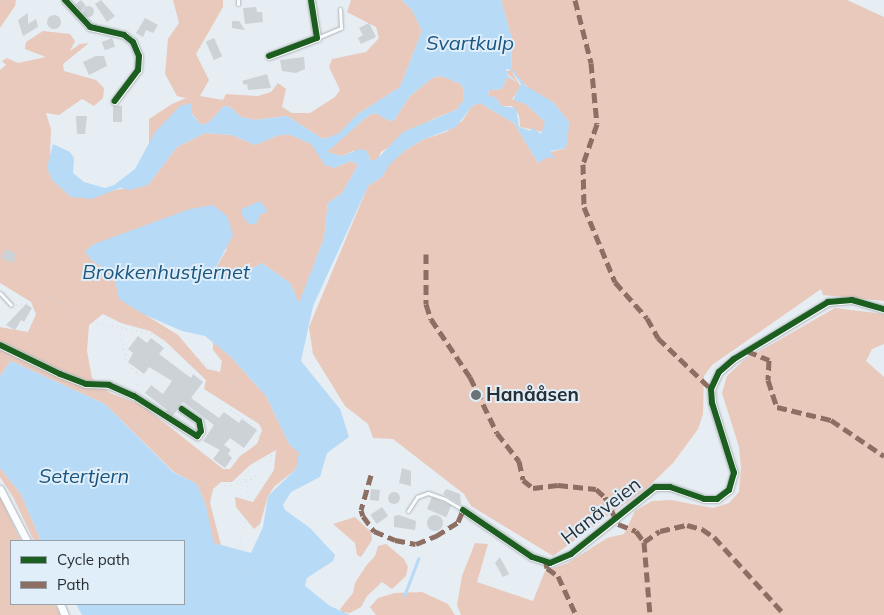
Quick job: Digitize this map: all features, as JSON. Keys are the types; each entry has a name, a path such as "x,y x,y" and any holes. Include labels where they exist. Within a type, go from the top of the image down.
{"street":[{"path":"65,0 90,27 124,35 133,42 138,56 138,70 115,101"},
{"path":"269,56 316,38 311,0"},
{"name":"Hanåveien","path":"463,510 532,557 550,563 571,554 655,487 670,487 704,499 717,499 729,490 734,473 712,403 711,389 719,372 734,359 828,302 852,300 884,308"},
{"path":"0,346 86,384 109,385 134,396 197,436 201,431 198,421 182,408"},
{"path":"0,489 26,540"}],"lane":[{"path":"316,38 340,28 340,9"},
{"path":"0,293 12,305"},
{"path":"408,511 417,497 428,493 445,499 463,510"}],"path":[{"path":"12,305 54,297 85,320 151,333 188,351"},
{"path":"118,328 126,360 139,375 134,396"},
{"path":"230,409 255,426 261,440 260,453 242,482"},
{"path":"241,569 232,564 240,547 249,506 247,480"}],"shaded area":[{"path":"0,0 16,0 15,6 0,28"},
{"path":"173,0 223,0 223,7 196,54 209,80 200,96 223,100 226,94 258,96 271,92 278,83 286,89 282,107 292,113 310,113 335,97 340,90 329,67 332,59 366,52 379,38 376,27 347,12 351,0 402,0 412,10 422,31 400,87 358,114 339,134 323,139 287,116 255,120 241,117 230,107 224,106 208,123 201,125 192,113 155,132 149,146 149,119 172,104 186,98 177,96 165,74 168,39 179,23"},
{"path":"501,0 847,0 884,17 884,301 823,295 821,289 712,365 704,376 703,414 698,429 673,463 647,488 553,556 471,506 464,494 393,439 373,438 368,424 345,406 313,354 309,327 368,186 382,177 390,163 407,149 422,140 446,132 462,121 472,106 480,103 514,123 538,163 551,152 566,148 569,122 553,102 531,90 512,72 521,87 512,99 526,104 545,122 543,132 520,127 519,115 512,106 501,106 497,99 488,97 489,90 502,89 507,77 517,82 505,72 511,70 512,39"},
{"path":"43,31 70,34 75,41 70,51 80,44 89,43 63,64 64,71 96,80 104,88 103,98 94,106 82,99 59,115 46,113 51,129 50,153 71,197 148,185 177,147 205,133 232,135 255,145 279,135 291,135 311,144 334,168 351,161 358,165 342,193 328,203 324,238 299,304 290,283 262,263 246,272 227,275 215,269 227,249 117,237 94,244 90,259 114,275 120,299 178,335 207,369 220,372 222,361 213,350 213,342 230,356 266,396 289,444 300,453 296,469 274,487 268,496 260,524 254,529 236,507 235,497 253,502 274,470 276,450 250,465 232,482 221,482 213,489 210,503 221,545 213,543 206,506 197,484 174,472 105,404 11,361 0,376 0,327 28,332 36,314 31,302 0,283 0,70 6,65 2,61 7,58 18,63 46,57 25,49 26,42","holes":["103,314 121,323 150,331 165,341 206,380 204,389 259,424 262,430 257,444 240,456 230,469 223,469 142,405 110,393 92,378 87,351 89,325"]},
{"path":"441,76 461,84 464,90 463,101 456,110 433,119 381,152 378,159 371,161 369,156 353,151 342,156 326,152 369,115 376,113 389,121 394,120 410,96 432,78"},
{"path":"835,308 884,314 884,344 872,349 866,361 884,377 884,615 461,615 457,605 462,576 475,543 488,544 477,582 533,601 545,571 568,563 607,538 624,534 635,511 652,501 671,500 713,508 729,503 739,492 741,468 739,447 722,393 727,376 744,360"},
{"path":"0,468 21,494 41,540 34,540 13,497 0,477"},
{"path":"0,497 21,540 10,540 10,605 55,605 60,615 0,615"},
{"path":"355,517 371,532 372,540 361,557 357,555 355,543 333,524"},
{"path":"386,544 404,559 408,567 406,576 392,589 382,582 367,596 361,607 350,613 342,612 340,609 353,593 355,583 375,556 378,546"},
{"path":"422,592 448,604 455,615 376,615 370,607 378,598 395,593"}],"water":[{"path":"402,0 501,0 512,39 511,68 526,86 553,102 569,122 568,134 566,148 551,151 554,159 548,157 538,163 514,123 480,103 472,106 456,127 422,140 407,149 390,164 382,177 368,186 313,306 301,361 340,409 349,437 327,453 320,477 291,492 283,505 285,510 310,528 335,555 333,561 307,578 305,586 330,606 350,615 82,615 77,605 185,605 185,540 41,540 21,494 0,468 0,376 11,361 105,404 173,472 197,484 206,506 214,543 251,553 263,527 268,496 296,469 299,453 289,444 266,396 230,356 205,336 182,331 143,314 119,299 114,275 90,259 85,251 94,244 190,209 213,205 227,216 233,235 215,269 227,275 246,272 262,263 290,283 299,303 324,238 328,203 342,193 358,165 351,161 334,168 325,165 311,144 291,135 279,135 255,145 232,135 205,133 177,147 148,185 130,190 120,188 92,199 71,197 52,180 47,167 53,144 70,152 74,158 73,173 84,182 105,188 114,185 135,169 155,132 180,106 192,103 192,114 201,125 208,123 224,106 230,107 241,117 255,120 287,116 323,139 338,134 358,114 400,87 422,31 412,10","holes":["506,69 511,70 521,84 513,100 526,104 545,122 541,134 532,127 531,131 519,127 516,108 501,106 496,97 488,96 489,90 502,89 507,77 517,82 508,76","441,76 461,84 464,90 463,101 456,110 403,132 377,159 371,161 367,151 360,149 342,156 327,152 369,115 376,113 389,121 394,120 410,96 432,78"]},
{"name":"Brokkenhustjernet","path":"260,201 268,211 260,215 256,224 249,224 241,214 242,209"}],"building":[{"path":"81,0 86,6 81,11 75,5"},
{"path":"101,0 115,16 107,22 95,4"},
{"path":"86,6 90,6 93,11 92,15 86,16 83,13 83,9"},
{"path":"256,7 257,12 262,12 263,22 245,24 243,8"},
{"path":"28,13 28,24 36,19 38,27 23,36 18,20"},
{"path":"54,15 59,17 61,22 59,27 54,29 49,27 47,22 49,17"},
{"path":"145,18 158,25 153,33 146,30 143,37 136,33"},
{"path":"232,21 239,21 245,30 232,28"},
{"path":"369,23 376,37 361,44 358,38 363,35 359,28"},
{"path":"112,38 115,46 105,50 102,42"},
{"path":"214,38 222,56 214,60 206,42"},
{"path":"96,56 104,56 107,66 89,75 83,62"},
{"path":"304,57 305,69 296,73 282,71 280,60"},
{"path":"267,74 271,88 248,90 247,84 244,85 242,81"},
{"path":"113,106 122,106 122,122 113,122"},
{"path":"76,116 87,116 85,134 77,134"},
{"path":"5,249 17,254 13,263 1,258"},
{"path":"26,304 32,308 24,322 21,320 15,330 6,325"},
{"path":"138,336 147,343 151,338 164,348 159,354 191,378 193,374 203,382 191,398 219,418 224,412 239,423 242,419 257,430 244,448 230,438 224,445 231,450 228,454 232,458 225,468 213,459 220,450 203,441 214,425 183,402 171,418 165,413 167,410 145,393 151,385 163,394 172,381 149,367 144,374 128,362 133,353 128,349"},
{"path":"402,468 411,471 411,486 399,483"},
{"path":"371,489 380,490 379,501 370,500"},
{"path":"446,489 460,494 461,505 443,494"},
{"path":"396,492 399,493 399,503 392,504 389,503 388,496 389,493"},
{"path":"432,497 451,505 446,517 427,509"},
{"path":"382,507 388,516 377,524 370,515"},
{"path":"399,515 416,521 415,530 394,527 394,516"},
{"path":"435,515 441,517 443,523 441,529 435,531 429,529 427,523 429,517"},
{"path":"500,557 509,574 503,577 495,563"}],"waterway":[{"path":"404,596 418,559"}],"marked path":[{"path":"575,0 591,63 597,124 583,164 584,207 615,282 647,318 658,338 711,389"},
{"path":"426,254 426,304 431,319 470,377 497,433 519,461 523,480 533,488 558,485 596,489 605,497 618,524 636,531 644,542 650,615"},
{"path":"747,351 769,360 768,380 777,407 831,420 884,456"},
{"path":"371,475 361,510 363,516 374,531 395,540 416,544 436,536 458,522 463,510"},
{"path":"644,542 660,531 687,525 702,529 714,537 785,615"},
{"path":"546,563 547,568 558,576 576,615"}],"cycle path":[{"path":"65,0 90,27 124,35 133,42 139,56 138,70 115,101"},
{"path":"269,56 317,38 311,0"},
{"path":"463,510 532,557 550,563 571,554 655,487 670,487 704,499 717,499 729,490 734,473 712,403 711,389 719,372 734,359 828,302 852,300 884,309"},
{"path":"0,345 60,374 86,384 109,385 134,396 197,436 201,431 199,421 182,409"}],"place":[{"name":"Hanååsen","path":"476,395"}],"water label":[{"name":"Svartkulp","path":"470,42"},
{"name":"Setertjern","path":"84,475"}]}
